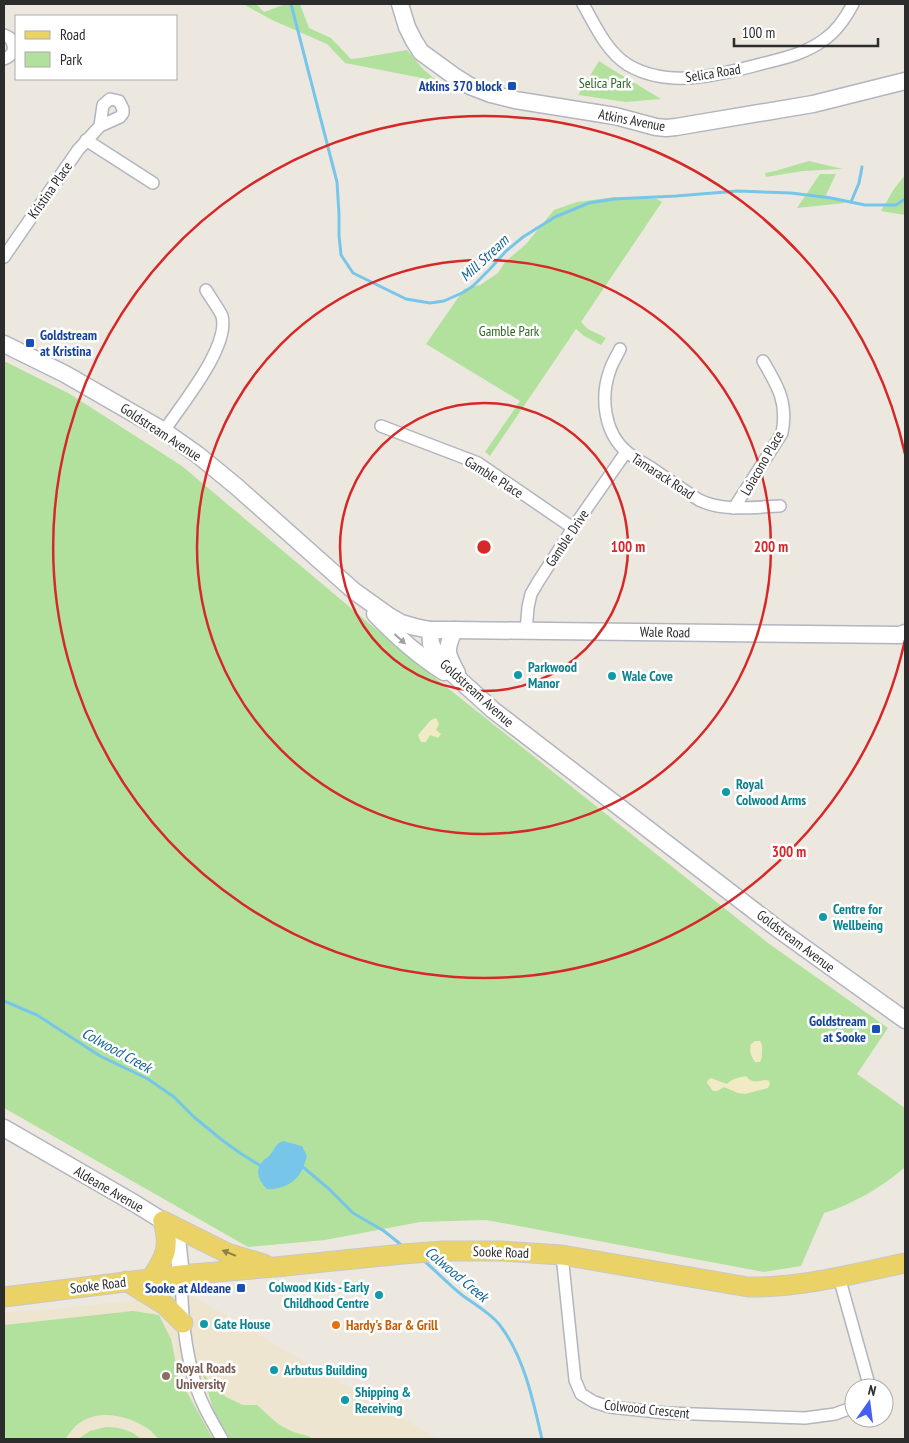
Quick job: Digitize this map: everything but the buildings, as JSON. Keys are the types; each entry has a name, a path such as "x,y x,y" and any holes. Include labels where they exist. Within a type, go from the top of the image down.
{"main road":[{"path":"163,1220 227,1253 275,1267"},
{"path":"151,1278 159,1267 167,1246 163,1220"},
{"name":"Sooke Road","path":"4,1297 151,1278 443,1251 562,1256 748,1287 787,1286 905,1263"},
{"path":"126,1281 165,1305 183,1323"}],"street":[{"name":"Atkins Avenue","path":"400,4 407,27 421,52 470,86 515,100 615,116 661,127 676,127 812,104 905,81"},
{"name":"Selica Road","path":"583,4 602,38 616,55 627,64 661,77 684,78 720,75 803,53 825,39 841,24 853,4"},
{"path":"4,35 10,38 14,48 10,57 4,59"},
{"name":"Kristina Place","path":"4,257 78,150 100,126"},
{"path":"86,140 153,183"},
{"path":"164,431 209,365 218,347 222,331 222,316 206,290"},
{"name":"Goldstream Avenue","path":"4,344 64,374 164,431 198,455 237,487 354,591 401,623 430,630 431,644 438,658 449,672 528,738 770,923 905,1020"},
{"name":"Tamarack Road","path":"620,349 610,369 604,399 609,426 615,438 626,452 708,504 734,508 780,506"},
{"name":"Loiacono Place","path":"734,508 782,433 785,420 783,401 777,384 763,360"},
{"name":"Gamble Place","path":"381,426 478,463 573,528"},
{"name":"Gamble Drive","path":"526,630 531,594 573,528 626,452"},
{"path":"354,591 397,638 428,662 465,685"},
{"name":"Wale Road","path":"430,630 903,635"},
{"path":"454,630 448,649 449,657 465,685"},
{"name":"Aldeane Avenue","path":"4,1128 163,1220 177,1238 181,1275"},
{"name":"Colwood Crescent","path":"562,1256 575,1380 581,1394 594,1402 610,1407 667,1413 805,1418 835,1414 844,1411"},
{"path":"181,1275 183,1323 194,1380 202,1401 222,1439"},
{"path":"839,1277 867,1378"}],"shaded area":[{"name":"Royal Roads University","path":"189,1294 438,1439 4,1439 4,1312 63,1308"}],"green space":[{"path":"243,4 256,4 264,12 286,4 300,4 309,28 331,38 351,59 407,50 423,69 437,81 345,63 327,44 272,20"},
{"name":"Selica Park","path":"599,61 661,99 626,102 578,95"},
{"path":"809,161 843,169 803,171 766,177 765,173"},
{"path":"820,174 836,174 826,195 845,203 797,208"},
{"path":"905,175 905,215 881,211 894,189"},
{"name":"Gamble Park","path":"615,197 657,199 662,202 581,322 588,329 606,338 601,345 584,336 576,329 490,456 485,452 520,401 426,344 464,289 480,285 498,273 505,262 526,244 554,210 577,202"},
{"path":"4,361 70,394 182,466 415,662 768,943 888,1028 857,1074 905,1108 905,1167 888,1181 867,1194 824,1213 801,1266 764,1272 486,1220 420,1222 325,1240 248,1247 4,1108"},
{"path":"133,1311 159,1315 171,1339 179,1378 213,1439 159,1439 144,1426 126,1418 107,1415 89,1418 81,1422 65,1439 4,1439 4,1325"},
{"path":"203,1374 226,1397 243,1405 257,1405 283,1427 313,1439 230,1439 214,1413"},
{"path":"106,1427 125,1430 141,1439 78,1439 90,1431"}],"sand":[{"path":"436,718 439,724 436,730 441,734 438,738 430,735 426,742 421,742 418,735 431,720"},
{"path":"755,1041 760,1041 762,1045 760,1062 755,1062 752,1058 750,1049 751,1044"},
{"path":"746,1076 753,1081 769,1081 770,1084 768,1088 745,1094 724,1087 713,1091 707,1083 711,1078 727,1084"}],"water":[{"path":"283,1141 302,1146 307,1156 305,1163 293,1182 280,1188 267,1189 259,1176 260,1165 276,1146"}],"waterway":[{"name":"Mill Stream","path":"291,4 337,182 341,255 353,273 406,299 430,303 444,301 464,292 473,286 506,251 523,237 555,217 589,203 614,199 738,191 791,193 865,205 896,205 905,199"},
{"path":"851,202 859,183 862,167"},
{"name":"Colwood Creek","path":"4,1001 37,1015 100,1056 148,1079 174,1097 194,1117 222,1140 261,1166"},
{"name":"Colwood Creek","path":"303,1167 353,1213 384,1231 404,1247"},
{"name":"Colwood Creek","path":"422,1259 457,1291 491,1316 508,1337 521,1364 542,1439"}],"place":[{"name":"Atkins 370 block","path":"512,86"},
{"name":"Goldstream at Kristina","path":"30,343"},
{"name":"Parkwood Manor","path":"518,675"},
{"name":"Wale Cove","path":"612,676"},
{"name":"Royal Colwood Arms","path":"726,792"},
{"name":"Centre for Wellbeing","path":"823,917"},
{"name":"Goldstream at Sooke","path":"876,1029"},
{"name":"Sooke at Aldeane","path":"241,1288"},
{"name":"Colwood Kids - Early Childhood Centre","path":"379,1295"},
{"name":"Gate House","path":"204,1324"},
{"name":"Hardy's Bar & Grill","path":"336,1325"},
{"name":"Arbutus Building","path":"274,1370"},
{"name":"Royal Roads University","path":"166,1376"},
{"name":"Shipping & Receiving","path":"345,1400"}]}
